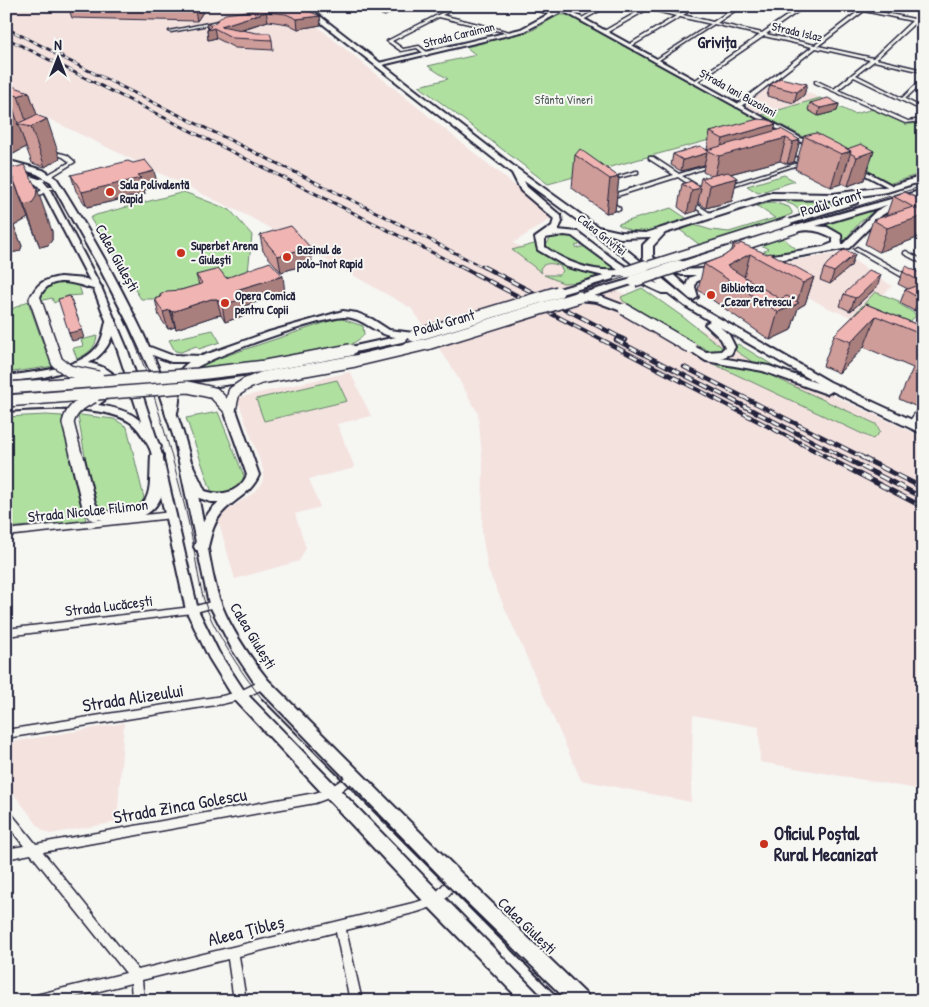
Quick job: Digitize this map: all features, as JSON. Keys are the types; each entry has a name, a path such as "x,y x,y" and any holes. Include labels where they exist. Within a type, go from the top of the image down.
{"main road":[{"name":"Calea Griviței","path":"305,9 513,170 710,317 791,365 923,430"},
{"path":"6,162 49,176"},
{"path":"6,170 40,182"},
{"path":"513,170 524,189 558,218 557,227 539,238 541,248 564,261 595,274 627,272"},
{"name":"Calea Giulești","path":"49,176 58,188 128,312 146,349 171,415 183,456 201,547 215,604 224,624 262,684 455,879 581,1001"},
{"path":"581,219 613,234 643,236 771,196 818,198 847,196 894,188 923,178"},
{"name":"Calea Giulești","path":"40,182 97,287 123,351 156,451 192,610 202,634 230,682 240,696 331,793 533,1001"},
{"name":"Podul Grant","path":"6,400 121,387 266,366 414,336 627,272 894,188"},
{"name":"Podul Grant","path":"6,388 188,387 261,378 355,361 427,344 876,204 923,192"},
{"path":"752,261 822,251 849,244 879,213 910,195"},
{"path":"759,200 781,202 793,207 795,215 787,222"},
{"path":"795,229 818,228 835,234 838,237 837,244 822,251"},
{"path":"667,230 648,245 646,254 651,262 722,334 730,347 726,353 718,355 691,348"},
{"path":"546,233 575,234 609,260 642,281 687,299"},
{"path":"606,238 651,262 675,271 689,273 712,271"},
{"path":"558,292 572,284 576,276 564,261"},
{"path":"687,299 692,280 724,267"},
{"path":"97,287 80,280 58,280 39,289 35,299 55,358 60,365 76,373 121,387"},
{"path":"624,309 617,294 622,287 634,281"},
{"path":"579,297 600,299 624,309 710,359 770,370 883,411"},
{"path":"146,349 163,358 175,360 191,359 215,354 332,316 348,314 360,317 386,333 414,336"},
{"path":"350,350 362,343 369,333 367,325 360,317"},
{"path":"6,379 44,373 76,365 90,358 103,348 111,322"},
{"path":"171,415 174,390 184,370 215,354"},
{"path":"76,365 104,370 110,375 112,380 112,388 105,396 86,408"},
{"path":"201,547 212,517 223,505 248,486 253,475 230,410 230,403 234,392 246,384 261,378"},
{"path":"6,407 86,408 108,410 128,415 140,425 156,451 156,494 148,506 136,513 122,517 108,517 95,514 89,506 68,427 68,419 74,409 87,400 121,387"},
{"path":"188,387 214,393 230,410"},
{"path":"183,456 200,494 218,498 238,495"}],"street":[{"path":"384,14 401,6"},
{"path":"427,54 418,48 402,50 389,42 458,6"},
{"path":"522,6 555,14"},
{"path":"582,19 606,6"},
{"name":"Strada Islaz","path":"638,6 923,71"},
{"path":"629,46 696,6"},
{"path":"656,61 740,6"},
{"path":"695,82 804,6"},
{"path":"844,6 923,22"},
{"path":"738,106 868,6"},
{"path":"606,32 649,7"},
{"name":"Strada Iani Buzoiani","path":"566,8 572,14 786,132 798,141 819,149"},
{"name":"Strada Caraiman","path":"378,64 512,33 531,27 566,8"},
{"path":"835,90 873,60 923,13"},
{"name":"Strada Iani Buzoiani","path":"555,14 572,14"},
{"path":"440,16 512,33"},
{"path":"171,31 225,21"},
{"path":"854,76 923,110"},
{"path":"902,100 923,79"},
{"path":"816,82 907,122 923,120"},
{"path":"776,134 786,132"},
{"path":"40,182 73,162 65,156 45,150"},
{"path":"724,186 802,163 785,151"},
{"path":"651,158 705,192 687,199 711,216"},
{"path":"618,209 604,198 716,164 709,161"},
{"path":"849,164 894,188"},
{"path":"604,181 636,172"},
{"path":"20,203 46,190 58,188"},
{"path":"910,195 923,200"},
{"path":"857,249 923,287"},
{"path":"906,253 923,262"},
{"path":"911,424 923,406"},
{"name":"Strada Nicolae Filimon","path":"6,533 172,516"},
{"name":"Strada Lucăcești","path":"6,633 192,610 215,604"},
{"name":"Strada Alizeului","path":"6,734 240,696 262,684"},
{"name":"Strada Zinca Golescu","path":"6,854 314,798 331,793 353,776"},
{"path":"6,815 136,976 138,1001"},
{"path":"435,901 455,879"},
{"name":"Aleea Țibleș","path":"36,1001 435,901"},
{"path":"340,926 356,1001"},
{"path":"233,952 240,1001"}],"shaded area":[{"path":"6,6 292,6 554,217 513,243 727,341 836,397 923,437 923,790 760,762 759,727 693,715 691,802 581,780 488,570 482,533 483,467 478,413 450,364 411,308 250,217 6,98"},
{"path":"779,80 820,98 762,115 744,104"},
{"path":"843,253 892,286 883,295 899,301 898,303 917,315 877,327 828,308 752,266"},
{"path":"350,372 371,416 337,424 355,468 309,479 320,507 295,514 306,548 299,561 235,579 218,520 223,513 252,494 262,484 264,472 237,398"},
{"path":"124,723 117,822 50,834 41,829 6,784 6,743"}],"green space":[{"name":"Sfânta Vineri","path":"559,15 571,15 768,124 548,184 419,86 448,79 428,66 476,55 466,47 531,31"},
{"path":"820,98 854,114 874,109 909,124 923,123 923,173 891,183 762,115"},
{"path":"784,175 795,181 758,193 747,186"},
{"name":"Superbet Arena - Giulești","path":"184,192 230,210 252,235 248,272 153,299 141,299 90,218"},
{"path":"774,198 818,200 855,198 802,214 793,205"},
{"path":"772,202 789,207 792,214 768,224 700,245 680,230 694,225 711,230 729,232 775,218 757,206"},
{"path":"879,207 859,223 843,242 837,233 820,225"},
{"path":"671,208 689,220 644,231 626,229 618,224"},
{"path":"561,234 575,236 583,244 575,246 577,248 587,246 618,271 582,282 563,283 544,275 559,275 563,271 560,266 544,265 540,268 542,273 512,250 534,244 547,244 551,237"},
{"path":"783,238 800,252 770,255 764,251 768,249 761,245"},
{"path":"63,281 79,286 82,295 67,296 54,303 52,298 39,301 39,295 50,285"},
{"path":"642,288 723,348 716,352 707,350 623,301 621,297"},
{"path":"875,292 899,301 898,303 917,315 905,326 852,317"},
{"path":"28,301 46,352 55,366 6,373 6,312"},
{"path":"342,319 363,326 364,334 349,346 283,359 191,370 225,356 333,320"},
{"path":"213,330 220,342 199,349 196,346 181,352 175,351 169,340"},
{"path":"97,336 93,348 77,359 73,348 83,346 81,340"},
{"path":"738,344 779,369 754,363 736,351 735,346"},
{"path":"703,359 719,364 754,368 876,424 880,432 873,439"},
{"path":"337,380 347,401 264,421 256,399"},
{"path":"218,412 244,476 236,488 224,493 214,494 186,418"},
{"path":"62,416 86,521 6,528 6,417"},
{"path":"78,416 114,419 127,427 144,498 131,511 101,511 93,502"}],"building":[{"path":"72,6 198,6 195,11 69,9"},
{"path":"286,6 304,9 320,16 297,19 286,14 266,12 221,26 257,33 270,33 272,40 233,38 214,28 207,30 211,26 206,23 213,24 225,14"},
{"path":"780,78 807,84 797,92 770,85"},
{"path":"12,86 29,92 18,96 6,92 6,88"},
{"path":"828,98 839,104 820,108 810,103"},
{"path":"6,106 13,108 6,111"},
{"path":"36,115 47,119 31,127 17,124"},
{"path":"758,119 769,120 776,124 723,139 710,132"},
{"path":"781,129 800,140 793,142 786,138 719,156 707,150"},
{"path":"816,133 851,151 841,154 804,136"},
{"path":"861,144 874,151 857,157 847,149"},
{"path":"700,146 707,150 707,153 683,160 673,154"},
{"path":"580,149 619,177 610,179 575,155"},
{"path":"145,160 154,171 138,175 141,178 82,192 71,175 128,161 133,163"},
{"path":"24,165 37,189 36,197 32,203 24,205 12,176 6,179 6,170"},
{"path":"728,172 737,178 710,185 701,178"},
{"path":"691,181 701,188 692,190 682,184"},
{"path":"905,192 923,201 923,205 914,208 923,212 923,216 887,228 873,220 913,207 893,196"},
{"path":"291,226 310,247 278,256 260,235"},
{"path":"740,243 767,254 770,253 814,277 803,283 750,254 727,266 780,299 787,296 799,303 778,312 704,264 724,256 735,248 733,245 739,245"},
{"path":"844,250 855,254 834,272 824,268 828,263"},
{"path":"270,262 283,276 236,290 243,299 222,305 217,299 211,299 172,312 170,310 163,312 155,299 161,297 160,295 167,291 181,290 201,284 196,275 219,269 226,278"},
{"path":"906,266 923,275 923,283 903,272"},
{"path":"869,270 881,275 858,297 855,298 844,294"},
{"path":"923,283 923,297 919,298 905,290"},
{"path":"70,296 82,330 69,333 58,299"},
{"path":"866,304 923,327 923,335 876,316 851,342 834,335"}],"tram line":[{"path":"6,166 45,179 53,187 93,259 130,332 150,384"},
{"path":"150,384 239,376 309,364 421,340 923,186"},
{"path":"6,396 150,384"},
{"path":"150,384 186,511 207,610 229,652 263,700"},
{"path":"262,699 562,1001"}],"railway":[{"path":"6,28 62,56"},
{"path":"6,38 463,268"},
{"path":"55,54 384,216 484,268"},
{"path":"460,266 829,458"},
{"path":"482,266 625,340"},
{"path":"616,340 845,458"},
{"path":"684,367 864,458"},
{"path":"826,457 923,507"},
{"path":"843,457 923,498"},
{"path":"861,457 923,488"}],"place":[{"name":"Sala Polivalentă Rapid","path":"110,192"},
{"name":"Superbet Arena - Giulești","path":"181,253"},
{"name":"Bazinul de polo-înot Rapid","path":"287,257"},
{"name":"Biblioteca „Cezar Petrescu”","path":"711,295"},
{"name":"Opera Comică pentru Copii","path":"225,303"},
{"name":"Oficiul Poștal Rural Mecanizat","path":"764,844"}],"district":[{"name":"Grivița","path":"717,42"}]}
